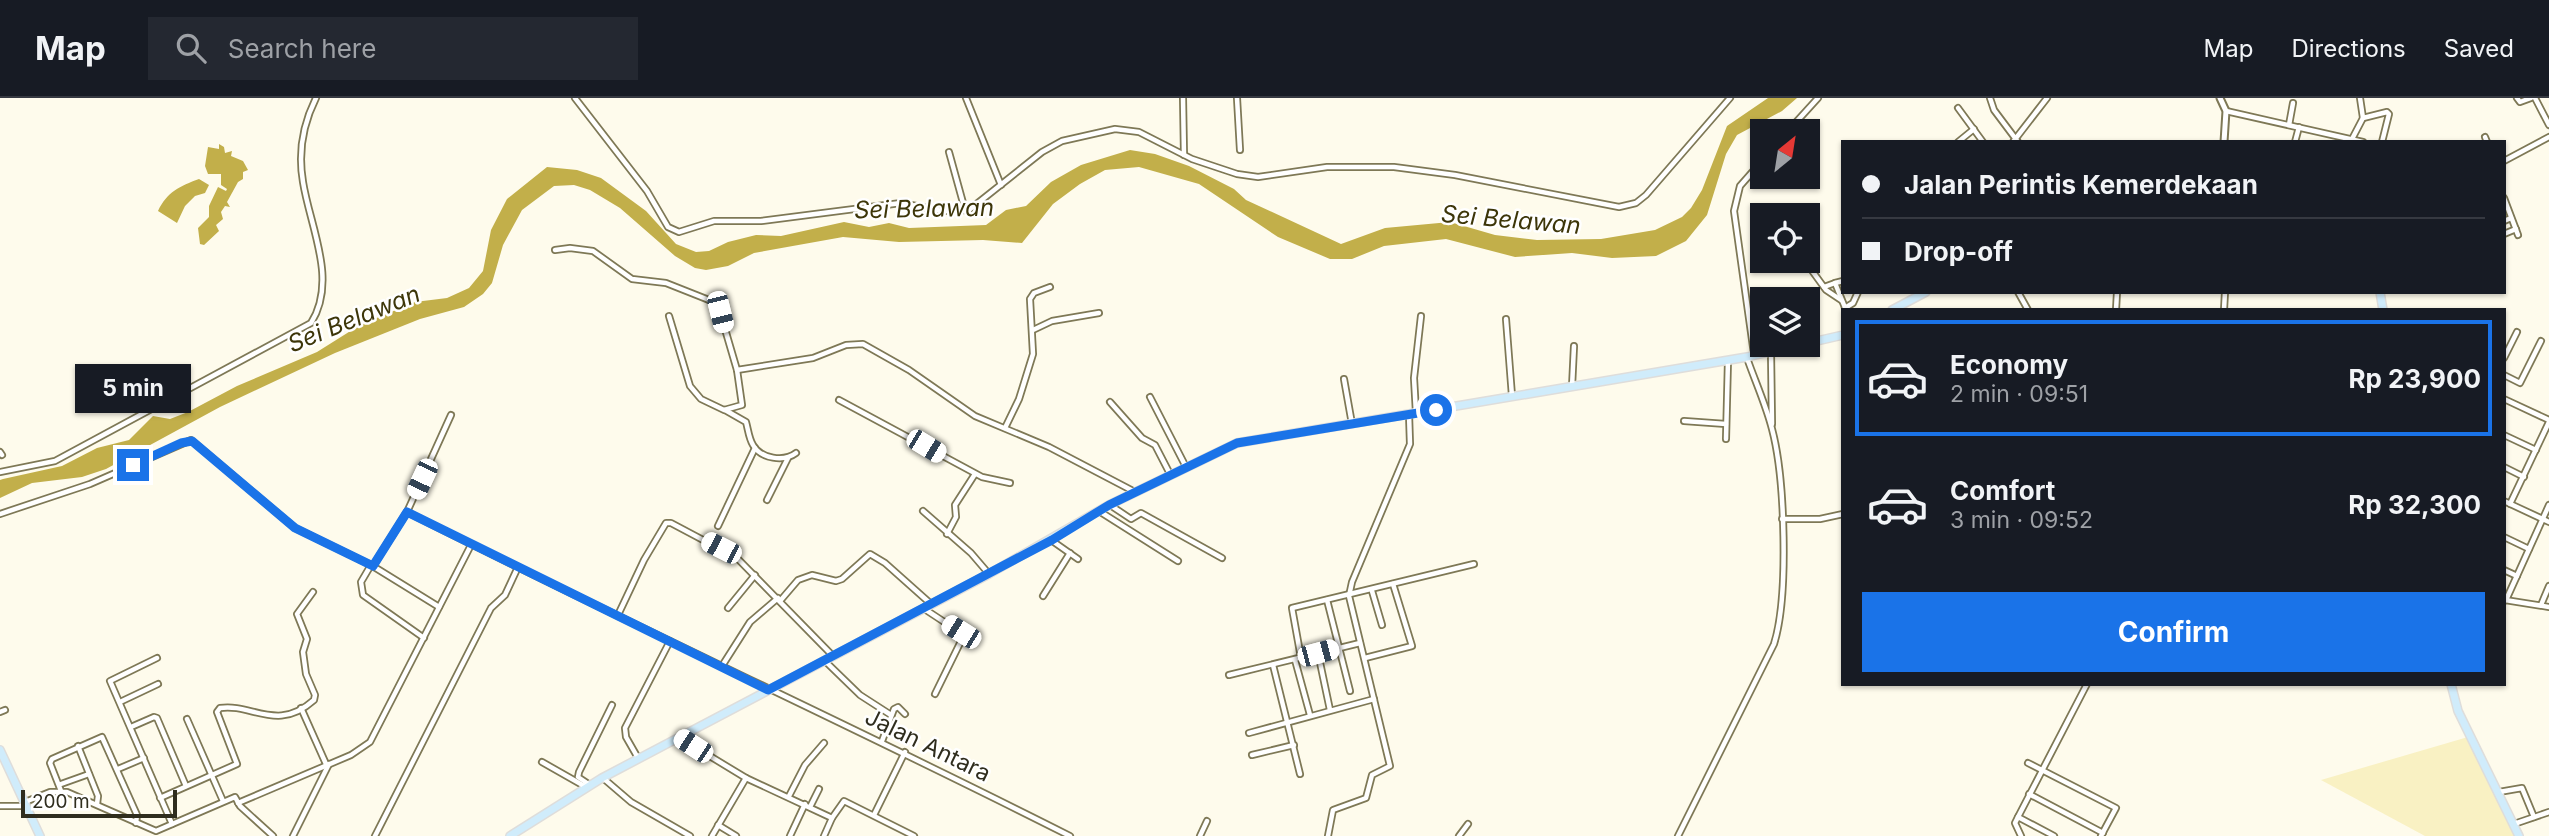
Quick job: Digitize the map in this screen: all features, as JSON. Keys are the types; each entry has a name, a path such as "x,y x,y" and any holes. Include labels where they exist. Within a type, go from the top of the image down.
{"main road":[{"path":"1898,308 1923,294"},
{"path":"1820,340 1841,335"},
{"path":"510,836 602,778 989,574 1109,505 1244,441 1352,425 1750,355"},
{"path":"2452,686 2458,711 2519,836"},
{"path":"0,750 40,836"}],"street":[{"path":"0,472 55,461 311,323 320,306 321,266 304,186 302,147 303,133 316,98"},
{"path":"575,98 647,191 668,227 673,230 690,230 714,221 761,221 901,203 942,211 966,210 977,205 1042,152 1062,141 1102,131 1139,132 1184,155 1237,174 1258,177 1346,166 1424,169 1619,207 1641,200 1730,98"},
{"path":"966,98 1001,185"},
{"path":"1183,98 1184,155"},
{"path":"1237,98 1240,150"},
{"path":"1799,119 1818,98"},
{"path":"1990,98 1994,110 2015,140"},
{"path":"2017,140 2047,98"},
{"path":"2220,98 2226,111 2224,140"},
{"path":"2353,139 2363,118 2360,98"},
{"path":"2517,98 2520,102 2533,98 2549,125"},
{"path":"2289,125 2293,103"},
{"path":"1958,108 1982,140"},
{"path":"2226,111 2345,140 2356,140"},
{"path":"2363,118 2389,113 2382,140"},
{"path":"2296,140 2299,127"},
{"path":"1960,140 1974,129"},
{"path":"2506,160 2549,137"},
{"path":"948,152 962,206 966,210"},
{"path":"1750,175 1740,186 1734,211 1750,347"},
{"path":"2506,207 2517,232 2506,234"},
{"path":"2506,220 2511,218"},
{"path":"555,250 570,247 593,251 632,279 666,282 709,300 720,312 737,370 742,404 724,410"},
{"path":"1814,273 1824,287 1841,300"},
{"path":"1824,287 1841,282"},
{"path":"1835,283 1845,308"},
{"path":"1005,428 1027,376 1032,354 1030,299 1034,293 1049,287"},
{"path":"1846,308 1853,303 1857,294"},
{"path":"1906,294 1911,301"},
{"path":"1033,330 1052,321 1099,313"},
{"path":"669,316 692,390 746,422 755,448 770,457 788,458"},
{"path":"1328,836 1333,810 1366,798 1372,775 1390,766 1349,596 1352,582 1410,444 1421,316"},
{"path":"1506,319 1513,397"},
{"path":"2506,354 2517,332"},
{"path":"2506,376 2520,383 2541,341"},
{"path":"737,370 813,358 846,345 863,344 909,370 975,416 1048,447 1136,492"},
{"path":"1572,387 1570,370 1576,358 1574,346"},
{"path":"1752,357 1772,428"},
{"path":"1678,836 1774,644 1782,596 1782,519 1772,428 1771,357"},
{"path":"1726,439 1728,359"},
{"path":"1344,380 1352,425"},
{"path":"1150,397 1186,467"},
{"path":"839,400 975,474 990,481 1010,483"},
{"path":"2506,400 2549,421 2510,504"},
{"path":"1110,402 1142,438 1154,445 1170,474"},
{"path":"424,638 363,595 361,582 407,512 452,415"},
{"path":"1684,421 1726,424"},
{"path":"2506,436 2536,450"},
{"path":"0,514 90,484 191,440 295,528 372,566 439,607"},
{"path":"718,526 755,448"},
{"path":"767,500 788,458 796,453"},
{"path":"2506,468 2524,477"},
{"path":"947,534 956,517 955,505 975,474"},
{"path":"2506,502 2549,522"},
{"path":"1109,505 1131,519 1141,513 1222,558"},
{"path":"2506,598 2549,505"},
{"path":"1098,511 1178,561"},
{"name":"Jalan Antara","path":"407,512 768,690 905,752 1070,836"},
{"path":"923,512 971,553 989,574"},
{"path":"1782,519 1811,519 1841,514"},
{"path":"618,615 644,560 666,523 732,555 755,575 833,657"},
{"path":"2506,538 2529,549"},
{"path":"1052,540 1078,559"},
{"path":"238,803 351,755 370,742 471,545"},
{"path":"1043,596 1070,553"},
{"path":"722,666 750,622 779,600 798,580 812,575 836,581 842,579 870,554 885,563 932,604"},
{"path":"1301,658 1290,610 1474,564"},
{"path":"375,836 491,608 505,595 518,567"},
{"path":"2506,571 2517,576"},
{"path":"729,608 755,575"},
{"path":"1365,658 1412,646 1393,584"},
{"path":"2541,605 2549,586"},
{"path":"1372,590 1382,625"},
{"path":"160,797 237,764 217,712 220,708 272,716 301,708 314,700 303,652 307,639 297,614 313,592"},
{"path":"1327,600 1350,691"},
{"path":"2506,600 2549,607"},
{"path":"922,607 964,635 935,694"},
{"path":"639,758 626,737 625,728 670,640"},
{"path":"1229,675 1360,643"},
{"path":"1318,653 1331,710"},
{"path":"157,658 112,679 172,824"},
{"path":"1295,660 1310,715"},
{"path":"825,661 860,695 891,715"},
{"path":"1273,665 1300,774"},
{"path":"120,702 158,684"},
{"path":"2021,836 2015,823 2086,686"},
{"path":"1249,733 1374,699"},
{"path":"588,786 578,777 579,772 612,705"},
{"path":"882,741 896,707 905,714"},
{"path":"301,708 328,764"},
{"path":"131,727 154,717 158,718 187,786"},
{"path":"187,719 223,801"},
{"path":"61,791 61,784 51,761 102,737 137,815 136,823"},
{"path":"679,737 746,778 832,818"},
{"path":"789,796 805,765 824,743"},
{"path":"1252,755 1294,745"},
{"path":"78,747 98,796 97,804"},
{"path":"874,815 905,752"},
{"path":"118,769 144,758"},
{"path":"542,762 588,786"},
{"path":"2028,763 2116,808 2102,834 2029,794"},
{"path":"293,836 328,764"},
{"path":"61,784 89,774"},
{"path":"602,778 631,802 690,836"},
{"path":"712,836 746,778"},
{"path":"2497,793 2522,788 2534,817"},
{"path":"790,836 819,789"},
{"path":"0,806 26,804 61,791 156,831 234,797 273,836"},
{"path":"824,836 844,801 915,836"},
{"path":"2513,824 2549,812"},
{"path":"2018,817 2054,836"},
{"path":"1200,836 1207,821"},
{"path":"1460,836 1468,824"},
{"path":"718,825 737,836"},
{"path":"521,829 527,836"}],"shaded area":[{"name":"Sei Belawan","path":"1768,98 1797,98 1767,119 1750,119 1750,128 1737,135 1726,154 1707,215 1686,241 1656,256 1612,258 1572,253 1515,257 1446,239 1384,246 1352,259 1330,259 1278,237 1199,184 1139,167 1105,170 1080,184 1053,204 1022,243 983,240 899,242 843,237 754,253 728,266 706,270 695,268 675,256 620,208 590,190 574,185 554,186 522,210 503,245 492,283 483,294 464,307 420,319 335,353 220,407 106,469 82,477 32,483 0,498 0,480 62,466 97,448 129,440 153,416 170,419 188,412 237,386 317,352 360,325 415,302 447,298 469,288 483,271 491,230 507,199 547,167 577,170 601,178 646,211 676,244 696,252 709,251 728,242 756,235 781,236 844,222 869,227 889,223 909,228 986,225 1006,210 1026,206 1051,182 1081,165 1130,150 1155,154 1189,166 1234,189 1246,200 1341,244 1385,228 1450,222 1495,235 1537,240 1601,239 1655,230 1682,217 1702,190 1727,126"},
{"path":"219,144 224,147 225,153 232,151 231,156 243,161 248,170 243,172 243,179 238,182 227,202 230,207 225,206 221,212 223,219 216,225 219,231 204,245 200,244 198,228 209,217 209,206 218,187 226,191 227,189 221,185 221,174 208,174 205,166 208,147 219,149"},
{"path":"199,179 209,185 205,193 195,196 185,206 177,223 158,211 175,190"},
{"path":"2468,737 2517,836 2425,836 2321,780"}],"route":[{"path":"133,465 181,443 197,443 219,465 295,528 373,566 407,512 768,690 1052,540 1109,505 1237,443 1436,410"}]}
